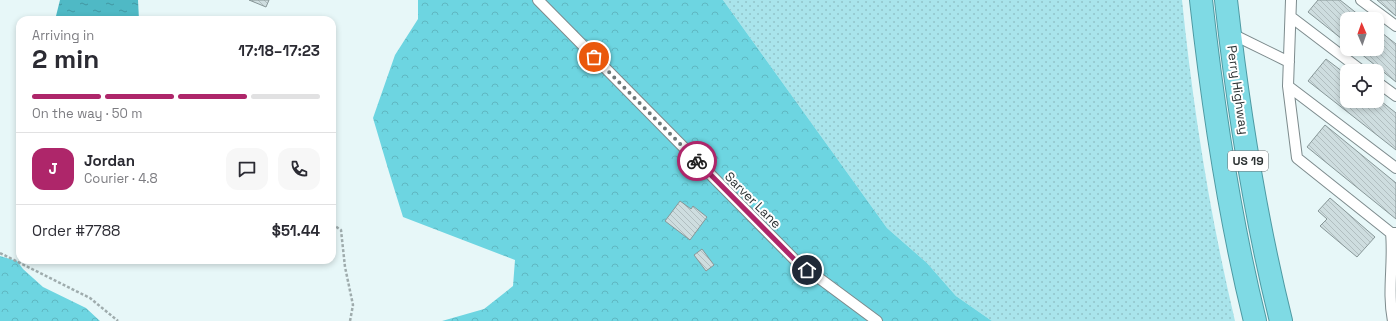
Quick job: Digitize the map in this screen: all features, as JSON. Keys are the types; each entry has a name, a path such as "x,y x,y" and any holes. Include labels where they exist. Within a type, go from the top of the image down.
{"highway":[{"name":"Perry Highway","path":"1201,0 1213,98 1225,174 1255,321"},
{"name":"Perry Highway","path":"1226,0 1239,102 1250,169 1280,321"}],"lane":[{"name":"Sarver Lane","path":"538,0 796,261 877,321"},
{"path":"1291,0 1288,86 1297,158 1394,233 1392,245 1390,307 1387,321"},
{"path":"1361,0 1396,26"},
{"path":"1291,17 1353,64"},
{"path":"1230,32 1289,62"},
{"path":"1288,86 1396,168"},
{"path":"1384,87 1396,96"},
{"path":"1390,307 1393,321"}],"path":[{"path":"336,227 341,230 345,267 353,305 350,321"},
{"path":"0,253 16,260"},
{"path":"25,264 90,298 118,321"}],"shaded area":[{"path":"723,0 1182,0 1191,81 1203,162 1235,321 992,321 956,296 927,263 887,228"}],"green space":[{"path":"418,0 723,0 887,228 927,263 956,296 992,321 442,321 484,309 513,286 515,260 403,217 373,118 395,55 418,19"},
{"path":"0,256 16,261 16,264 19,264 43,287 86,308 100,321 0,321"}],"water":[{"path":"60,0 138,0 139,16 56,16"}],"building":[{"path":"249,0 269,0 266,7"},
{"path":"1318,0 1340,0 1355,12 1340,12 1340,37 1308,12"},
{"path":"1377,0 1396,0 1396,16"},
{"path":"1384,35 1396,44 1396,82 1384,72 1384,64 1374,64 1364,56 1384,56"},
{"path":"1326,59 1340,70 1340,106 1308,81"},
{"path":"1384,104 1396,113 1396,150 1342,108 1384,108"},
{"path":"1325,125 1396,183 1396,219 1307,147"},
{"path":"1330,198 1375,237 1357,257 1320,226 1327,219 1318,211"},
{"path":"680,201 691,209 693,206 707,217 690,240 665,221"},
{"path":"702,249 714,265 706,271 694,255"}],"way so far":[{"path":"594,57 697,161"}],"route":[{"path":"697,161 796,261 807,270"}]}
